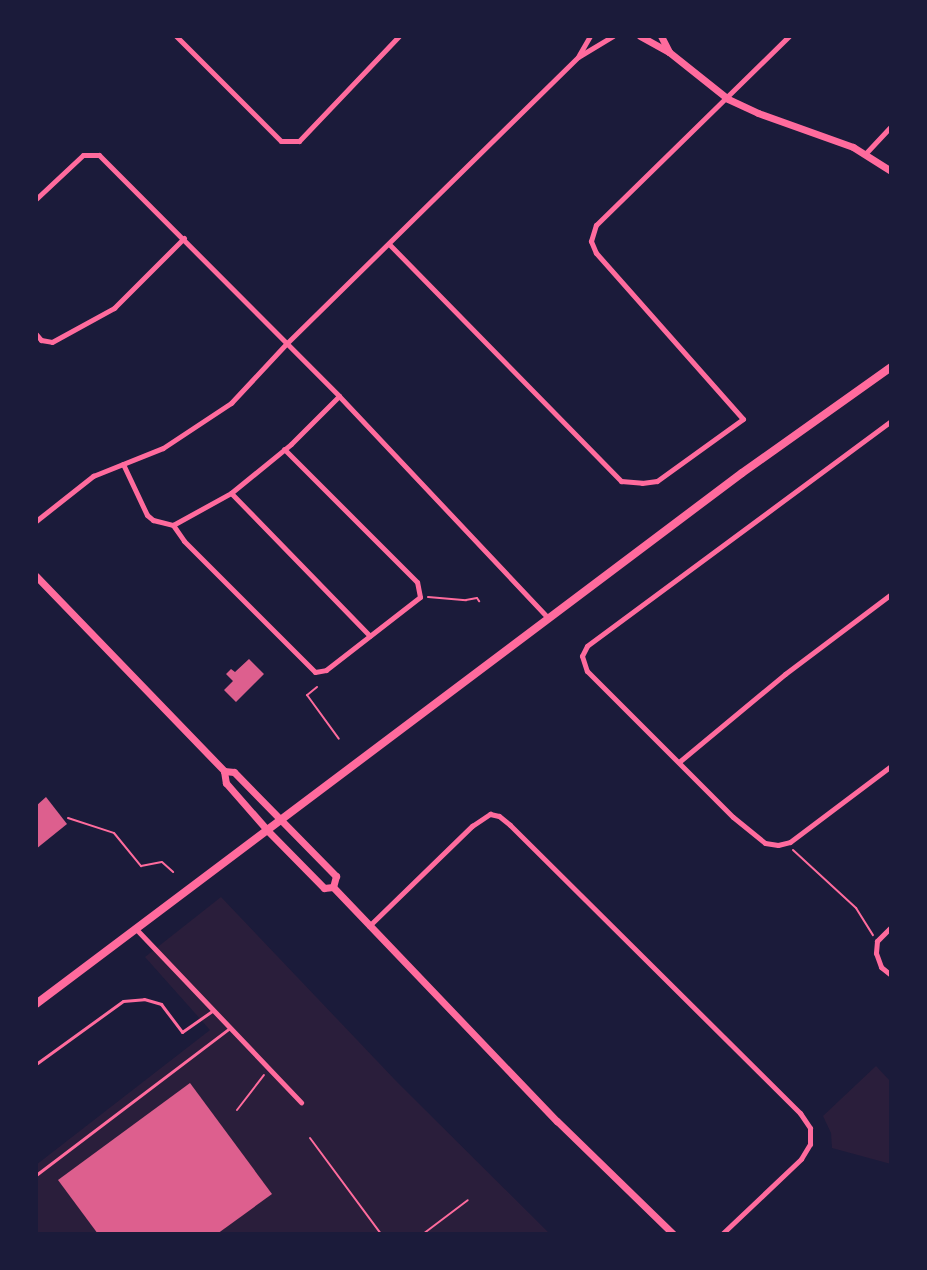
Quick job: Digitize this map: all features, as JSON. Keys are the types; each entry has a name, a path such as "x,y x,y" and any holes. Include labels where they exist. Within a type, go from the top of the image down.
{"main road":[{"path":"36,1004 548,618 678,524 742,473 891,367"}],"street":[{"path":"180,37 281,141 299,141 399,36"},
{"path":"578,57 590,36"},
{"path":"36,521 93,476 163,448 231,403 287,343 578,57 613,36"},
{"path":"640,36 669,52 728,99 758,113 837,140 866,153 891,171"},
{"path":"661,36 669,52"},
{"path":"389,244 621,481 642,483 657,481 743,419 597,253 591,241 596,225 728,99 789,36"},
{"path":"866,153 891,126"},
{"path":"36,199 83,155 99,154 339,396 548,618"},
{"path":"36,334 41,340 52,342 114,308 184,238"},
{"path":"173,525 231,493 284,449 339,396"},
{"path":"891,421 587,646 582,656 587,671 755,837 765,843 778,845 790,842 891,766"},
{"path":"123,464 147,515 153,520 173,525 184,541 315,672 326,670 420,597 417,582 284,449"},
{"path":"231,493 370,636"},
{"path":"36,576 224,771 226,783 268,831 324,888 333,887"},
{"path":"679,762 785,674 891,594"},
{"path":"224,771 234,772 336,876 333,887"},
{"path":"369,926 472,826 490,814 499,816 510,825 800,1113 810,1128 810,1144 801,1159 722,1234"},
{"path":"333,887 557,1121 673,1234"},
{"path":"891,927 877,941 876,953 882,967 891,975"},
{"path":"136,930 301,1102"}],"lane":[{"path":"36,1064 123,1001 144,999 161,1004 182,1032 213,1010"},
{"path":"36,1175 230,1028"}],"path":[{"path":"420,597 466,600 471,597 479,601"},
{"path":"317,687 307,695 339,739"},
{"path":"68,818 114,833 141,866 162,862 173,872"},
{"path":"790,842 792,849 856,908 877,941"},
{"path":"237,1110 269,1068"},
{"path":"310,1138 381,1234"},
{"path":"423,1234 468,1200"}],"shaded area":[{"path":"221,897 398,1083 550,1234 36,1234 36,1165 210,1030 145,957"},
{"path":"876,1066 891,1082 891,1164 832,1148 831,1133 823,1116"}],"building":[{"path":"249,659 264,674 236,702 224,690 233,681 226,674 231,669 235,672"},
{"path":"46,797 67,824 36,849 36,806"},
{"path":"190,1083 272,1194 217,1234 98,1234 58,1180"}]}
